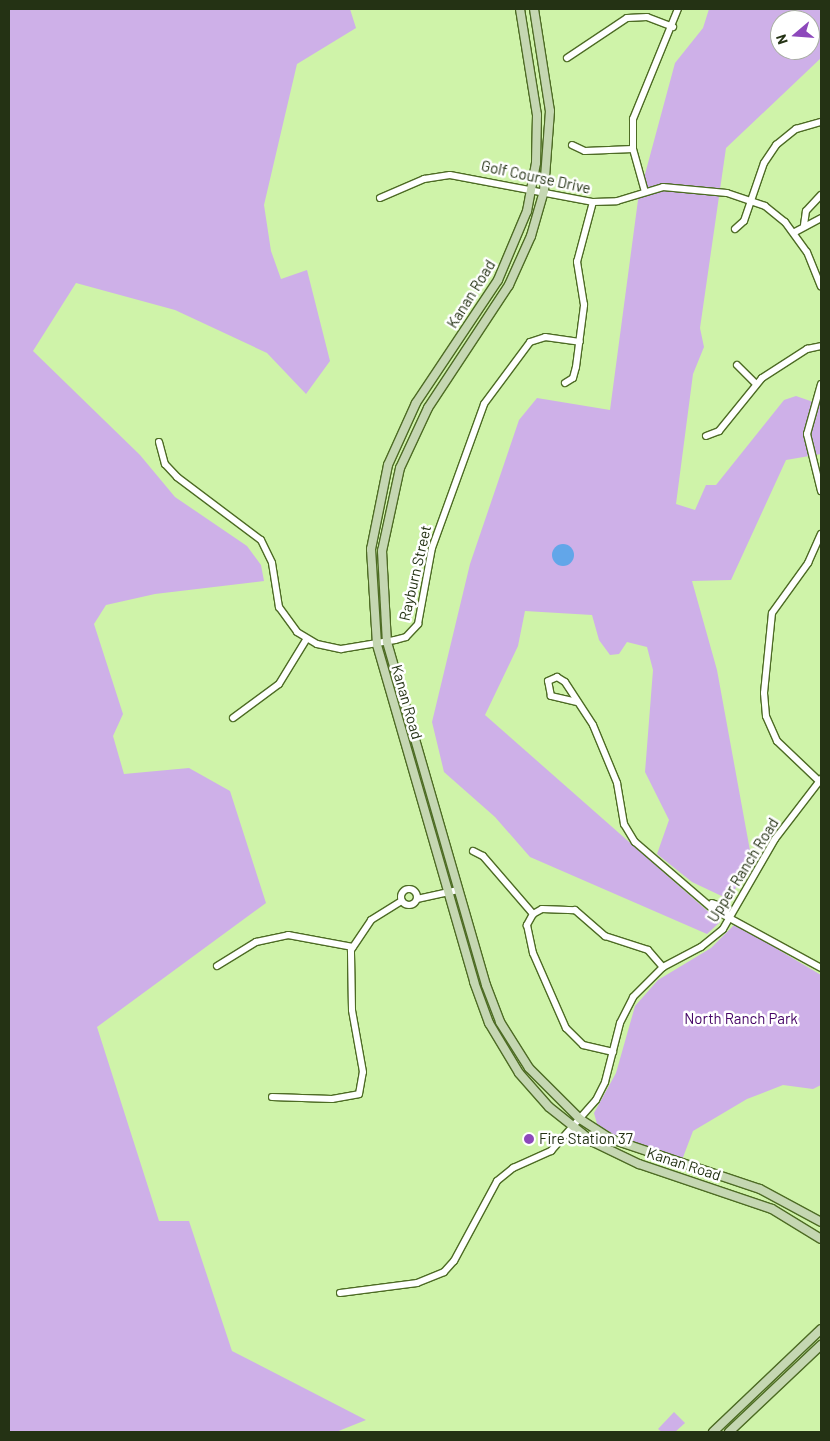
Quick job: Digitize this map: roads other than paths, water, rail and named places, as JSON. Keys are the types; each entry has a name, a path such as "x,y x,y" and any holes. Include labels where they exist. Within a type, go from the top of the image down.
{"main road":[{"name":"Kanan Road","path":"520,9 537,115 531,188 512,254 416,403 388,464 371,549 377,644 474,982 498,1041 532,1088 574,1128 639,1164 772,1209 821,1239"},
{"name":"Kanan Road","path":"534,9 550,111 544,191 531,236 509,285 428,408 400,468 382,551 387,642 486,985 509,1038 539,1080 580,1119 641,1152 760,1189 821,1222"},
{"path":"712,1432 821,1329"},
{"path":"729,1432 821,1345"}],"street":[{"path":"645,192 633,149 636,103 674,27 678,9"},
{"path":"567,58 627,18 647,17 674,27"},
{"path":"735,228 744,221 764,163 776,144 796,129 821,122"},
{"path":"572,145 585,151 633,149"},
{"name":"Golf Course Drive","path":"380,198 424,179 450,175 531,188 593,202 680,187 751,199 795,232 821,286"},
{"path":"804,225 806,211 821,195"},
{"path":"565,384 573,378 580,342 584,306 577,262 593,202"},
{"path":"795,232 804,225 821,218"},
{"name":"Rayburn Street","path":"306,640 342,649 377,644 406,637 418,624 432,548 484,404 530,342 545,338 580,342"},
{"path":"706,436 719,431 755,383 807,350 821,346"},
{"path":"737,364 755,383"},
{"path":"821,384 806,434 821,491"},
{"path":"159,442 165,464 177,477 261,540 272,563 284,618 306,640 279,684 233,718"},
{"path":"820,780 777,741 766,716 764,693 769,621 821,534"},
{"path":"577,702 551,696 548,681 562,679 593,725 618,783 628,833 687,888 712,903 713,909 729,915 821,968"},
{"name":"Upper Ranch Road","path":"340,1293 417,1283 444,1272 463,1250 497,1181 513,1168 552,1151 574,1128 605,1082 626,1008 663,967 701,947 729,915 775,839 820,780"},
{"path":"473,851 483,856 533,914"},
{"path":"272,1097 351,1098 364,1086 349,978 352,947 371,920 402,901 407,889 415,891 417,899"},
{"path":"402,901 410,906 417,899 458,890"},
{"path":"613,1052 583,1045 566,1028 533,953 528,925 533,914 542,909 575,910 605,936 648,950 663,967"},
{"path":"216,966 256,942 288,935 352,947"}],"water":[{"path":"563,544 571,547 574,555 571,563 563,566 555,563 552,555 555,547"}],"place":[{"name":"Fire Station 37","path":"529,1139"}],"park label":[{"name":"North Ranch Park","path":"741,1019"}]}
